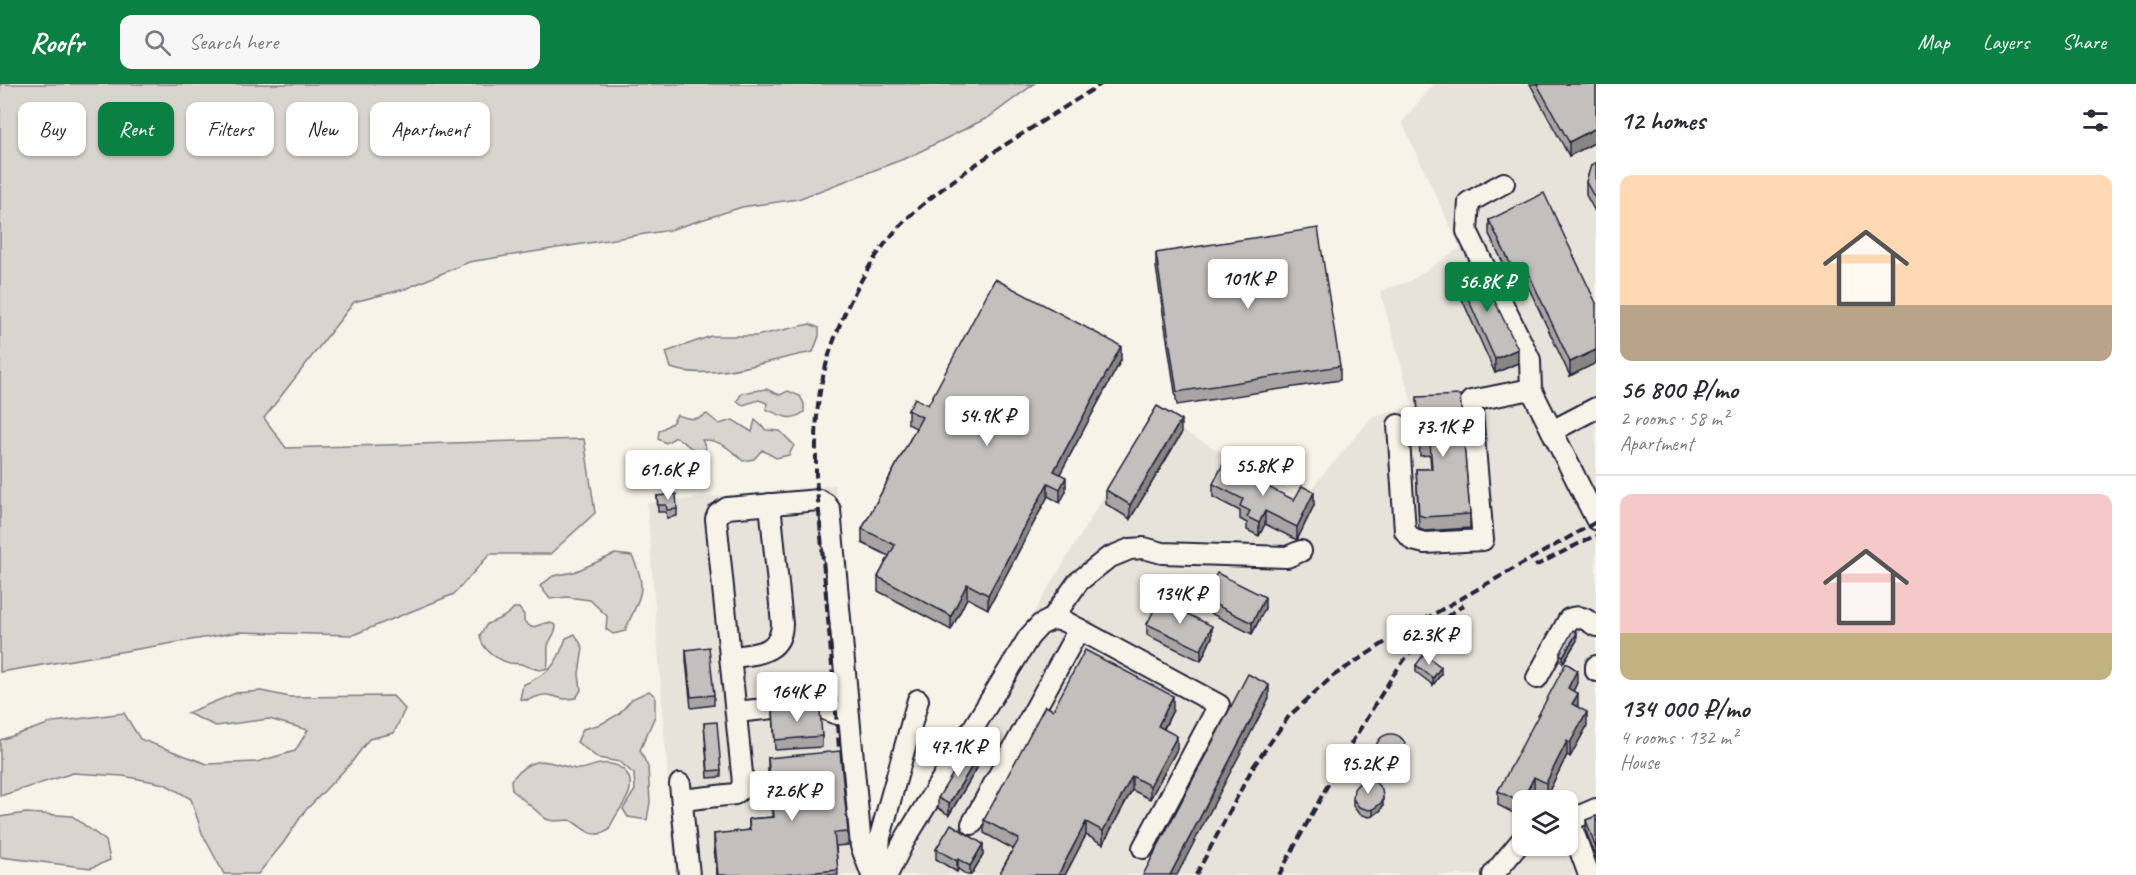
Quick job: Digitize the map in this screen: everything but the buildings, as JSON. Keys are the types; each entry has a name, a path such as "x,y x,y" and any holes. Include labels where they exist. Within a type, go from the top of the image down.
{"lane":[{"path":"1504,183 1469,202 1467,231 1530,360 1531,389 1596,519"},
{"path":"1398,425 1404,531 1413,540 1425,543 1483,540 1472,400 1531,389"},
{"path":"1552,431 1596,408"},
{"path":"689,875 681,792 727,796 740,790 743,783 716,519 722,510 727,508 815,499 826,504 830,510 861,846 872,875"},
{"path":"730,658 765,651 774,647 782,637 770,504"},
{"path":"887,875 904,841 1029,637 1040,625 1052,619 1078,582 1108,558 1130,549 1144,548 1162,553 1287,557 1301,551"},
{"path":"1537,678 1569,619 1575,616 1582,617 1596,626"},
{"path":"1052,619 1064,621 1219,705 1143,848"},
{"path":"972,824 1079,629"},
{"path":"1596,666 1596,671"},
{"path":"877,875 880,837 918,700"},
{"path":"736,712 813,704 849,717"},
{"path":"1578,817 1596,809"},
{"path":"1578,847 1589,875"},
{"path":"1493,875 1512,852"}],"shaded area":[{"path":"0,84 1034,84 989,117 909,157 798,199 742,207 670,230 469,262 405,289 354,302 264,418 286,448 584,439 595,513 550,554 490,554 454,594 353,635 239,632 0,672"},
{"path":"1434,84 1596,84 1596,875 675,875 647,503 835,485 870,839 889,852 1153,415 1304,497 1373,416 1413,407 1380,291 1410,281 1460,248 1402,122"},
{"path":"810,324 819,328 819,336 813,352 742,368 687,372 671,368 666,352 711,336 756,336"},
{"path":"766,389 780,395 788,391 800,396 804,404 804,412 794,417 785,417 766,409 767,403 759,400 743,405 737,401 742,393"},
{"path":"707,414 719,424 733,420 752,432 755,420 766,430 780,431 794,445 789,455 776,458 762,450 754,459 743,461 730,449 714,441 702,440 706,448 701,455 676,437 666,443 658,439 659,431 672,423 677,415 692,419"},
{"path":"615,554 632,556 640,578 640,595 625,631 613,634 606,629 607,616 590,600 567,597 550,599 540,586 553,576 574,572"},
{"path":"514,608 519,608 524,615 524,621 531,627 547,623 556,626 548,646 547,668 539,670 505,662 495,657 483,645 480,635 487,624"},
{"path":"575,634 583,648 579,674 581,690 576,698 563,699 544,695 528,700 520,699 523,685 551,668 566,638"},
{"path":"261,691 290,697 393,696 405,709 394,733 369,739 351,763 304,812 284,842 258,874 224,874 202,833 191,799 165,784 123,776 73,773 0,796 0,740 54,722 124,713 140,739 207,764 257,762 295,751 308,730 269,719 216,726 187,713 236,693"},
{"path":"649,691 655,696 655,716 640,750 648,767 650,802 647,820 628,817 623,809 635,790 634,774 620,762 598,758 577,742 583,729 601,724 619,714 632,699"},
{"path":"541,761 577,769 613,764 624,770 630,780 629,793 609,830 592,834 570,820 546,819 512,790 511,780 517,773 527,765"},
{"path":"26,813 72,816 106,841 110,860 91,868 0,857 0,817"}],"railway":[{"path":"840,760 816,477 819,397 834,340 855,292 868,270 897,229 914,212 981,161 1101,84"},
{"path":"1196,875 1253,767 1289,716 1333,676 1395,636 1596,522"},
{"path":"1535,566 1596,535"},
{"path":"1279,875 1344,755 1394,674 1413,648 1436,624 1464,605"}]}
